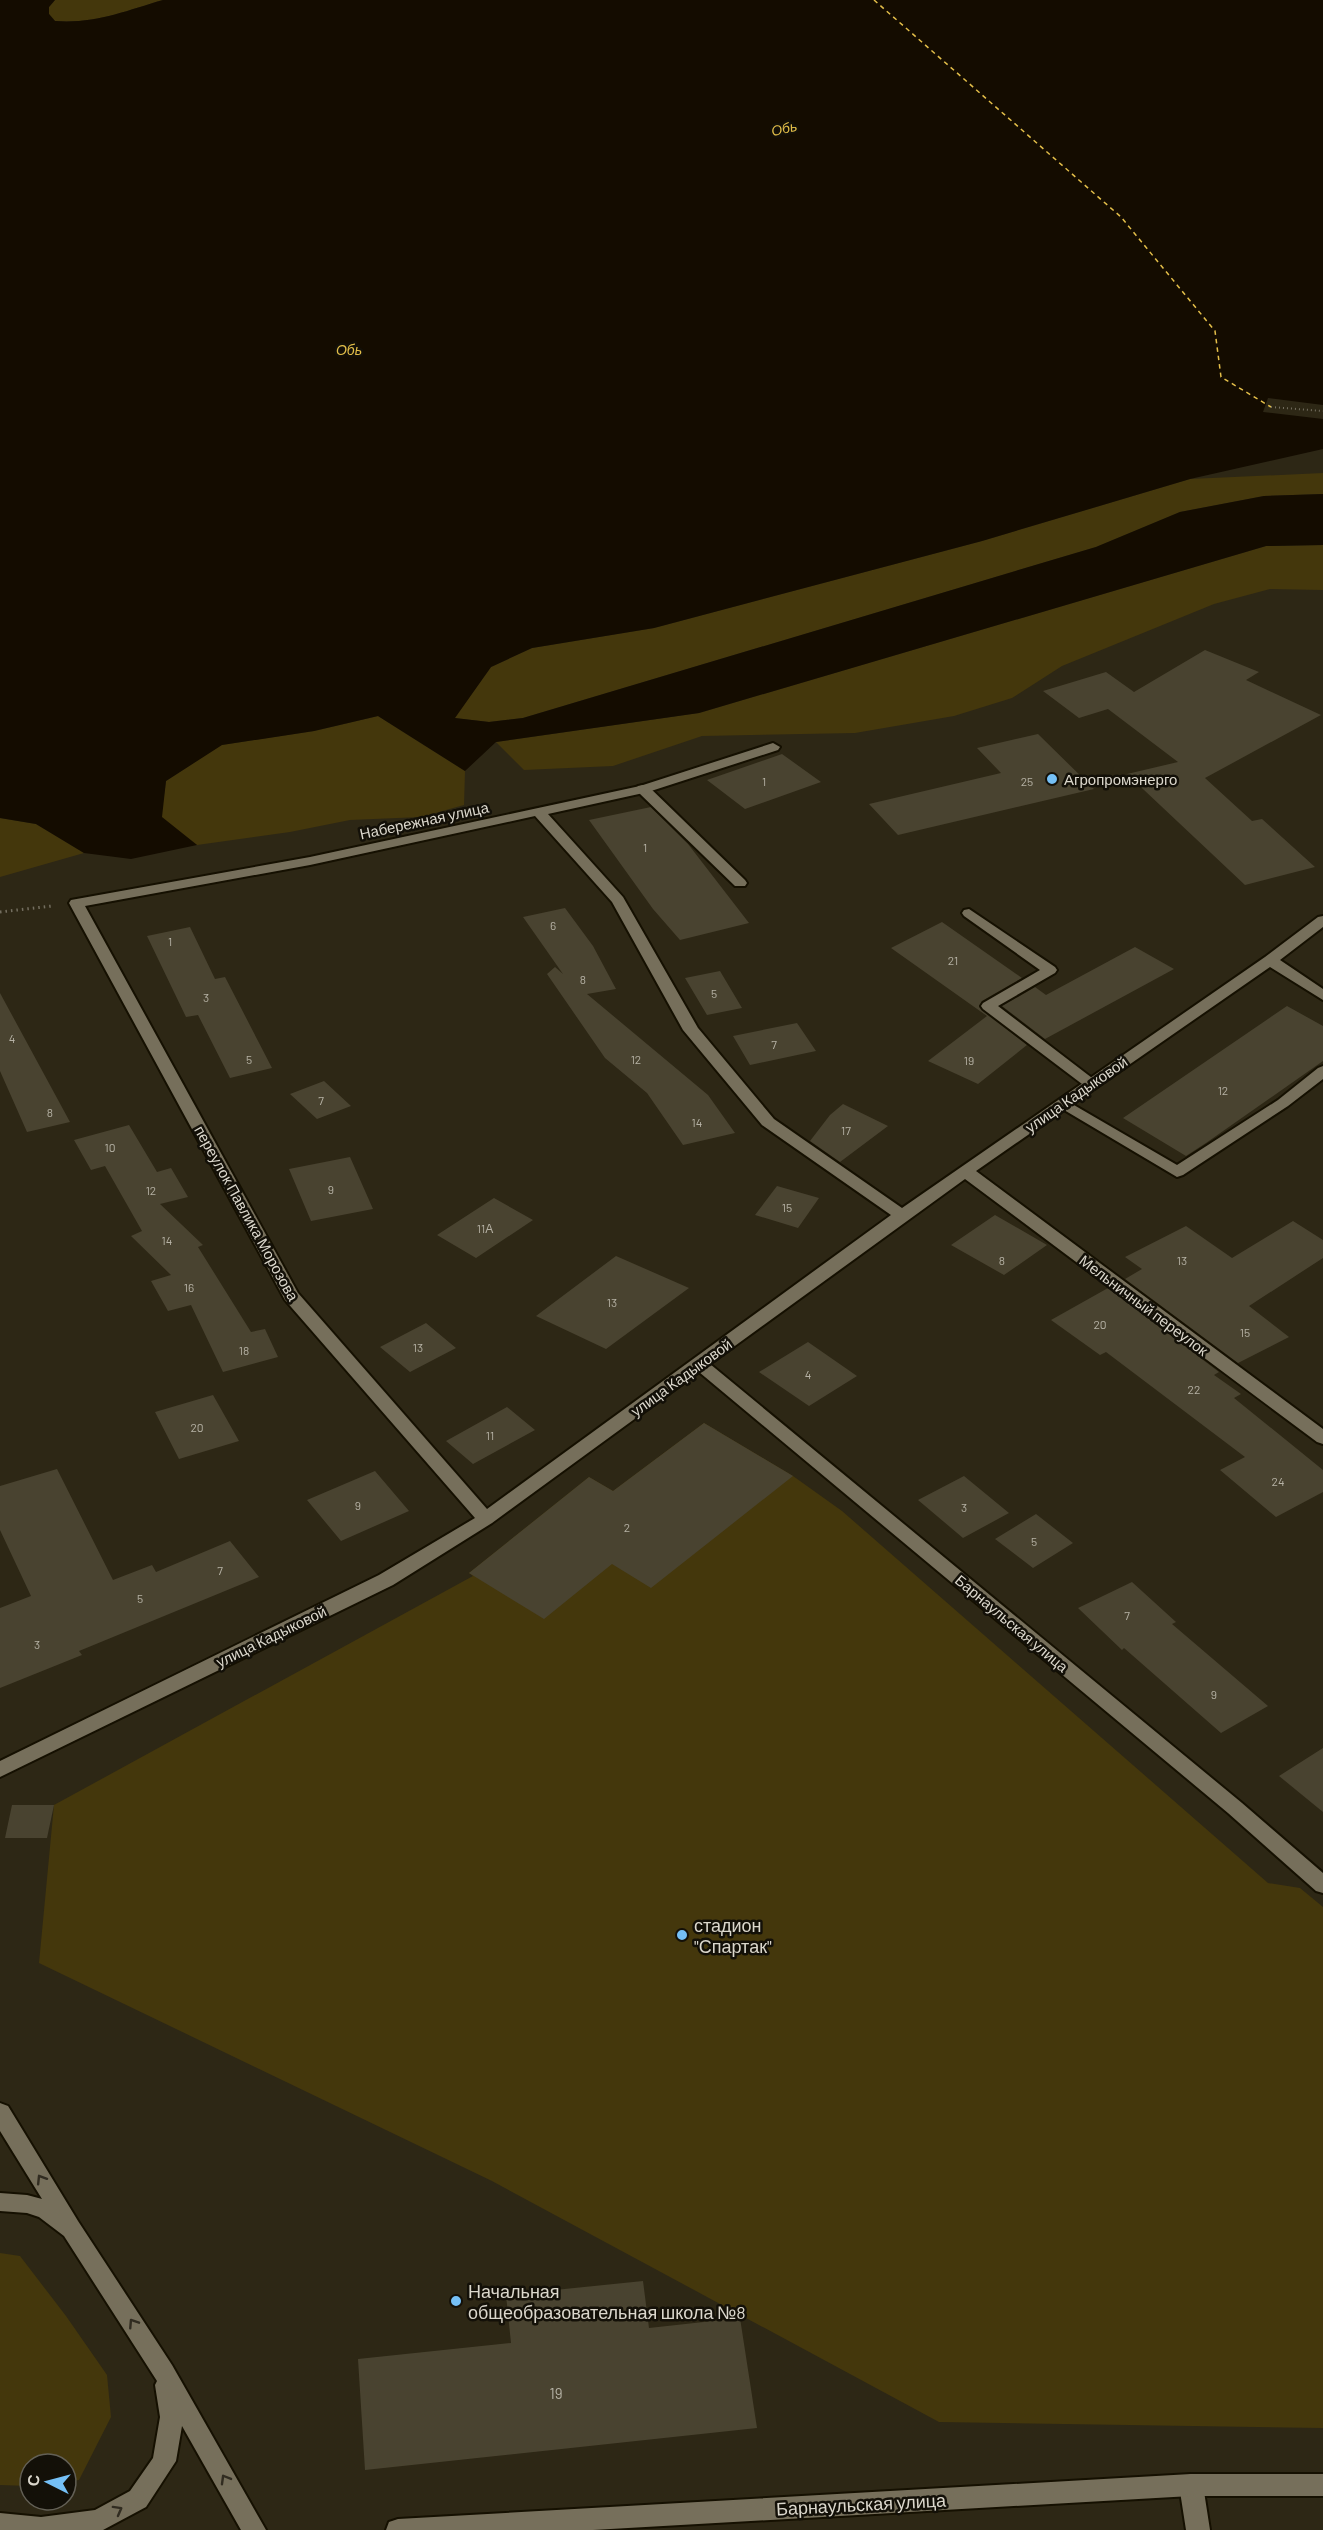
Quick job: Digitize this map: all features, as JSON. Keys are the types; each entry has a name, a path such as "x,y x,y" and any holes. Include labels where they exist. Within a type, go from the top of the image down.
{"street":[{"name":"Набережная улица","path":"76,903 309,861 643,789 773,747"},
{"path":"643,789 740,883"},
{"path":"539,812 618,900 691,1030 768,1122 902,1215"},
{"name":"переулок Павлика Морозова","path":"76,903 291,1296 486,1520"},
{"path":"969,913 1050,970 988,1006 1091,1084"},
{"name":"улица Кадыковой","path":"0,1770 386,1580 486,1520 902,1215 1270,960 1323,920"},
{"path":"1270,960 1323,996"},
{"path":"1062,1104 1177,1172 1282,1103 1323,1071"},
{"name":"Мельничный переулок","path":"965,1171 1323,1438"},
{"name":"Барнаульская улица","path":"700,1364 1235,1808 1323,1885"},
{"path":"0,2112 164,2372 254,2530"},
{"path":"0,2202 27,2204 46,2210 72,2229"},
{"path":"41,2528 98,2521 138,2499 164,2460 172,2417 164,2372"},
{"path":"1191,2485 1198,2530"},
{"name":"Барнаульская улица","path":"398,2530 1191,2485 1323,2485"},
{"path":"0,2524 74,2530"}],"path":[{"path":"1271,407 1323,411"},
{"path":"0,912 76,903"}],"shaded area":[{"path":"55,0 163,0 97,19 55,21 49,14 49,7"},
{"path":"1323,473 1323,494 1264,496 1180,512 1096,547 523,718 489,722 454,718 491,667 532,648 654,628 982,541 1190,479"},
{"path":"1323,545 1323,590 1270,589 1214,604 1062,666 1012,698 954,716 855,733 702,736 613,766 524,770 496,742 699,713 1266,546"},
{"path":"378,716 465,771 464,805 421,817 350,820 290,832 197,845 161,817 166,781 221,745 314,731"},
{"path":"0,818 36,824 84,853 0,877"},
{"name":"стадион \"Спартак\"","path":"704,1423 793,1476 842,1511 1268,1883 1300,1888 1323,1907 1323,2428 939,2422 492,2181 39,1963 54,1805 473,1576 469,1573 589,1477 613,1491"},
{"path":"0,2253 20,2256 107,2375 111,2417 79,2480 78,2452 18,2452 18,2486 0,2485"}],"water":[{"name":"Обь","path":"0,0 55,0 49,7 49,14 55,21 83,21 110,16 163,0 1323,0 1323,449 1190,479 982,541 654,628 532,648 491,667 455,718 489,722 523,718 1096,547 1180,512 1264,496 1323,494 1323,545 1266,546 699,713 496,742 465,771 378,716 314,731 222,745 166,781 162,817 197,845 131,859 84,853 36,824 0,818"}],"pier":[{"path":"1268,398 1323,405 1323,419 1263,412"}],"building":[{"path":"1205,650 1259,672 1246,680 1321,715 1205,778 1252,821 1262,819 1315,867 1245,885 1127,774 1178,762 1108,709 1079,718 1043,691 1106,672 1134,692"},
{"path":"1038,734 1094,789 898,835 869,804 1001,773 977,748"},
{"path":"782,754 821,782 745,809 707,780"},
{"path":"651,807 688,844 749,923 680,940 653,909 589,820"},
{"path":"565,908 593,946 616,989 587,994 708,1095 735,1133 683,1145 647,1093 605,1058 547,974 555,967 563,974 523,917"},
{"path":"942,922 1022,978 982,1001 979,1007 1027,1045 978,1084 928,1061 987,1016 891,948"},
{"path":"190,927 215,979 225,977 272,1068 230,1078 198,1015 186,1017 147,936"},
{"path":"1135,947 1174,969 1045,1039 1002,1006 1035,987 1046,995"},
{"path":"720,971 742,1008 707,1015 685,978"},
{"path":"0,993 70,1122 27,1132 0,1071"},
{"path":"1287,1006 1323,1026 1323,1061 1206,1143 1186,1156 1123,1118"},
{"path":"797,1023 816,1051 750,1065 733,1036"},
{"path":"324,1081 351,1106 317,1119 290,1094"},
{"path":"843,1104 888,1126 840,1162 810,1141 830,1115"},
{"path":"129,1125 157,1172 171,1168 188,1197 160,1204 203,1245 198,1247 251,1332 265,1329 278,1357 223,1372 191,1305 168,1311 151,1281 171,1275 131,1236 142,1231 105,1166 91,1170 74,1140"},
{"path":"350,1157 373,1209 311,1221 289,1169"},
{"path":"777,1186 819,1198 798,1228 755,1215"},
{"path":"494,1198 533,1220 476,1258 437,1235"},
{"path":"995,1215 1047,1245 1004,1275 951,1245"},
{"path":"1293,1221 1323,1240 1323,1258 1249,1306 1289,1337 1238,1363 1125,1279 1142,1269 1125,1257 1186,1226 1232,1258"},
{"path":"616,1256 689,1288 606,1349 536,1316"},
{"path":"1108,1288 1219,1372 1214,1375 1241,1394 1234,1398 1323,1470 1323,1492 1276,1517 1220,1470 1245,1457 1106,1352 1100,1355 1051,1320"},
{"path":"426,1323 456,1348 410,1372 380,1347"},
{"path":"808,1342 857,1376 809,1406 759,1372"},
{"path":"213,1395 239,1441 179,1459 155,1412"},
{"path":"507,1407 535,1430 473,1464 446,1441"},
{"path":"704,1423 793,1476 651,1588 612,1564 544,1619 469,1573 589,1477 613,1491"},
{"path":"57,1469 113,1580 152,1565 156,1572 230,1541 259,1577 79,1651 82,1655 0,1688 0,1608 31,1596 0,1530 0,1486"},
{"path":"375,1471 409,1511 341,1541 307,1500"},
{"path":"964,1476 1009,1513 963,1538 918,1500"},
{"path":"1036,1514 1073,1543 1033,1568 995,1539"},
{"path":"1132,1582 1176,1622 1172,1624 1268,1706 1221,1733 1124,1648 1122,1650 1078,1608"},
{"path":"1323,1748 1323,1812 1279,1776"},
{"path":"12,1805 54,1805 47,1838 5,1838"},
{"path":"643,2281 649,2328 740,2318 757,2428 365,2470 358,2359 511,2343 506,2295"}],"ferry route":[{"path":"874,0 1121,217 1215,331 1221,377 1271,407"}],"place":[{"name":"Агропромэнерго","path":"1052,779"},
{"name":"стадион \"Спартак\"","path":"682,1935"},
{"name":"Начальная общеобразовательная школа №8","path":"456,2301"}]}
